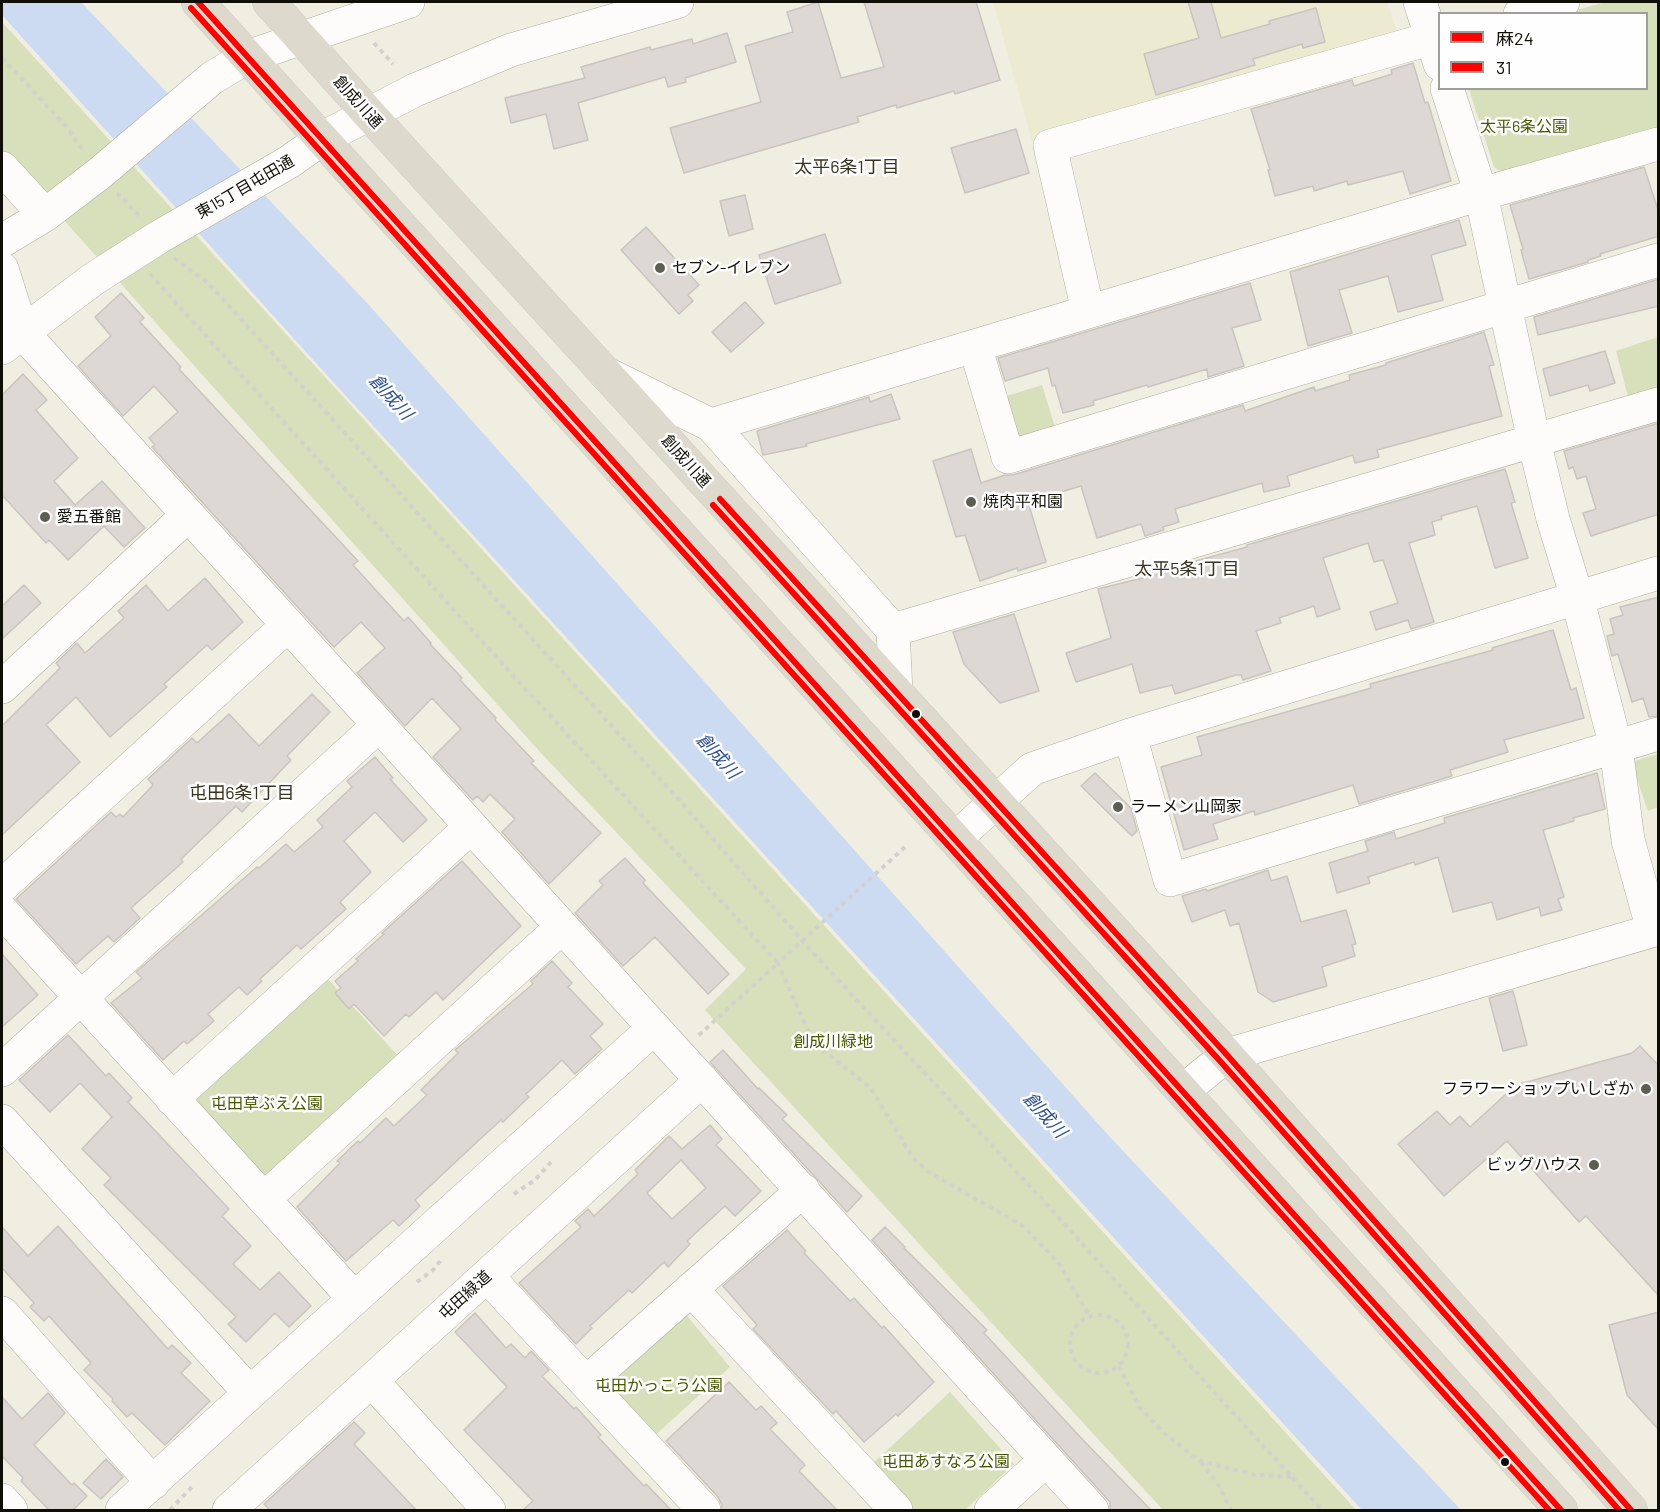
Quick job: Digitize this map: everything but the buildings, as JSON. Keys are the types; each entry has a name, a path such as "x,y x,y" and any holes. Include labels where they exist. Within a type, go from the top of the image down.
{"highway":[{"path":"198,2 1561,1510"},
{"name":"創成川通","path":"269,2 1227,1054 1631,1510"}],"street":[{"path":"2,241 45,215 212,78 247,57 408,2"},
{"name":"東15丁目屯田通","path":"12,340 92,280 160,235 268,174 323,138 369,114 459,70 511,50 677,2"},
{"path":"1088,311 1050,146 1437,46 1420,2"},
{"path":"1527,12 1563,2"},
{"path":"1183,1091 1227,1054 1656,929 1628,840 1616,747 1577,597 1553,519 1481,194 1448,90"},
{"path":"711,425 1481,194 1659,144"},
{"path":"2,168 45,215"},
{"path":"975,346 1008,457 1659,260"},
{"path":"2,269 12,340 188,515 1092,1510"},
{"path":"605,373 711,425 893,630 896,692"},
{"path":"893,630 1659,404"},
{"path":"2,687 188,515"},
{"path":"955,839 1032,769 1130,735 1659,573"},
{"path":"2,886 288,625"},
{"path":"2,1070 379,725"},
{"path":"1130,735 1170,880 1659,734"},
{"path":"172,1099 471,827"},
{"path":"2,911 354,1298"},
{"path":"264,1199 562,927"},
{"path":"122,1510 654,1028"},
{"name":"屯田緑道","path":"229,1510 702,1080"},
{"path":"2,1121 250,1393"},
{"path":"587,1382 803,1190"},
{"path":"487,1276 704,1510"},
{"path":"691,1289 896,1510"},
{"path":"2,1313 153,1483"},
{"path":"372,1381 489,1510"},
{"path":"991,1510 1046,1460"},
{"path":"2,1500 11,1510"}],"path":[{"path":"369,38 393,64"},
{"path":"2,58 66,126 101,170 160,235 176,261 209,284 680,801 803,940 1064,1223 1322,1510"},
{"path":"147,270 520,683 778,963 808,1031 825,1052 870,1087 913,1158 927,1171 1023,1226 1058,1262 1090,1317"},
{"path":"697,1037 905,847"},
{"path":"1100,1315 1110,1317 1125,1330 1128,1350 1119,1366 1111,1371 1092,1373 1084,1370 1072,1355 1070,1346 1071,1336 1082,1321 1100,1315"},
{"path":"1119,1366 1139,1407 1164,1434 1200,1461 1218,1484 1231,1510"},
{"path":"1200,1461 1255,1475 1291,1477"}],"shaded area":[{"path":"993,2 1387,2 1397,31 1032,141"}],"green space":[{"name":"太平6条公園","path":"1606,2 1658,2 1658,129 1505,174 1494,167 1469,90 1648,90 1648,12 1570,12"},
{"name":"創成川緑地","path":"2,22 1356,1510 1163,1510 705,1010 746,969 540,752 2,151"},
{"path":"1658,337 1658,389 1629,400 1616,351"},
{"path":"1042,385 1057,434 1012,448 997,399"},
{"path":"1658,754 1658,807 1648,811 1631,762"},
{"name":"屯田草ぶえ公園","path":"326,977 400,1058 269,1176 256,1175 195,1105 195,1095"},
{"name":"屯田かっこう公園","path":"686,1315 730,1367 650,1440 605,1389"},
{"name":"屯田あすなろ公園","path":"950,1392 1014,1464 965,1510 910,1510 870,1466"}],"water":[{"name":"創成川","path":"2,2 81,2 368,304 1109,1136 1461,1510 1362,1510 305,351 2,15"}],"transit line":[{"name":"麻24","path":"198,2 1561,1510"},
{"name":"31","path":"191,8 1549,1510"},
{"name":"麻24","path":"720,499 1227,1055 1631,1510"},
{"name":"31","path":"713,505 1220,1061 1619,1510"}],"place":[{"name":"セブン-イレブン","path":"660,268"},
{"name":"焼肉平和園","path":"971,502"},
{"name":"愛五番館","path":"45,517"},
{"name":"ラーメン山岡家","path":"1118,807"},
{"name":"フラワーショップいしざか","path":"1646,1089"},
{"name":"ビッグハウス","path":"1594,1165"}],"district":[{"name":"太平6条1丁目","path":"847,167"},
{"name":"太平5条1丁目","path":"1187,569"},
{"name":"屯田6条1丁目","path":"242,793"}]}
